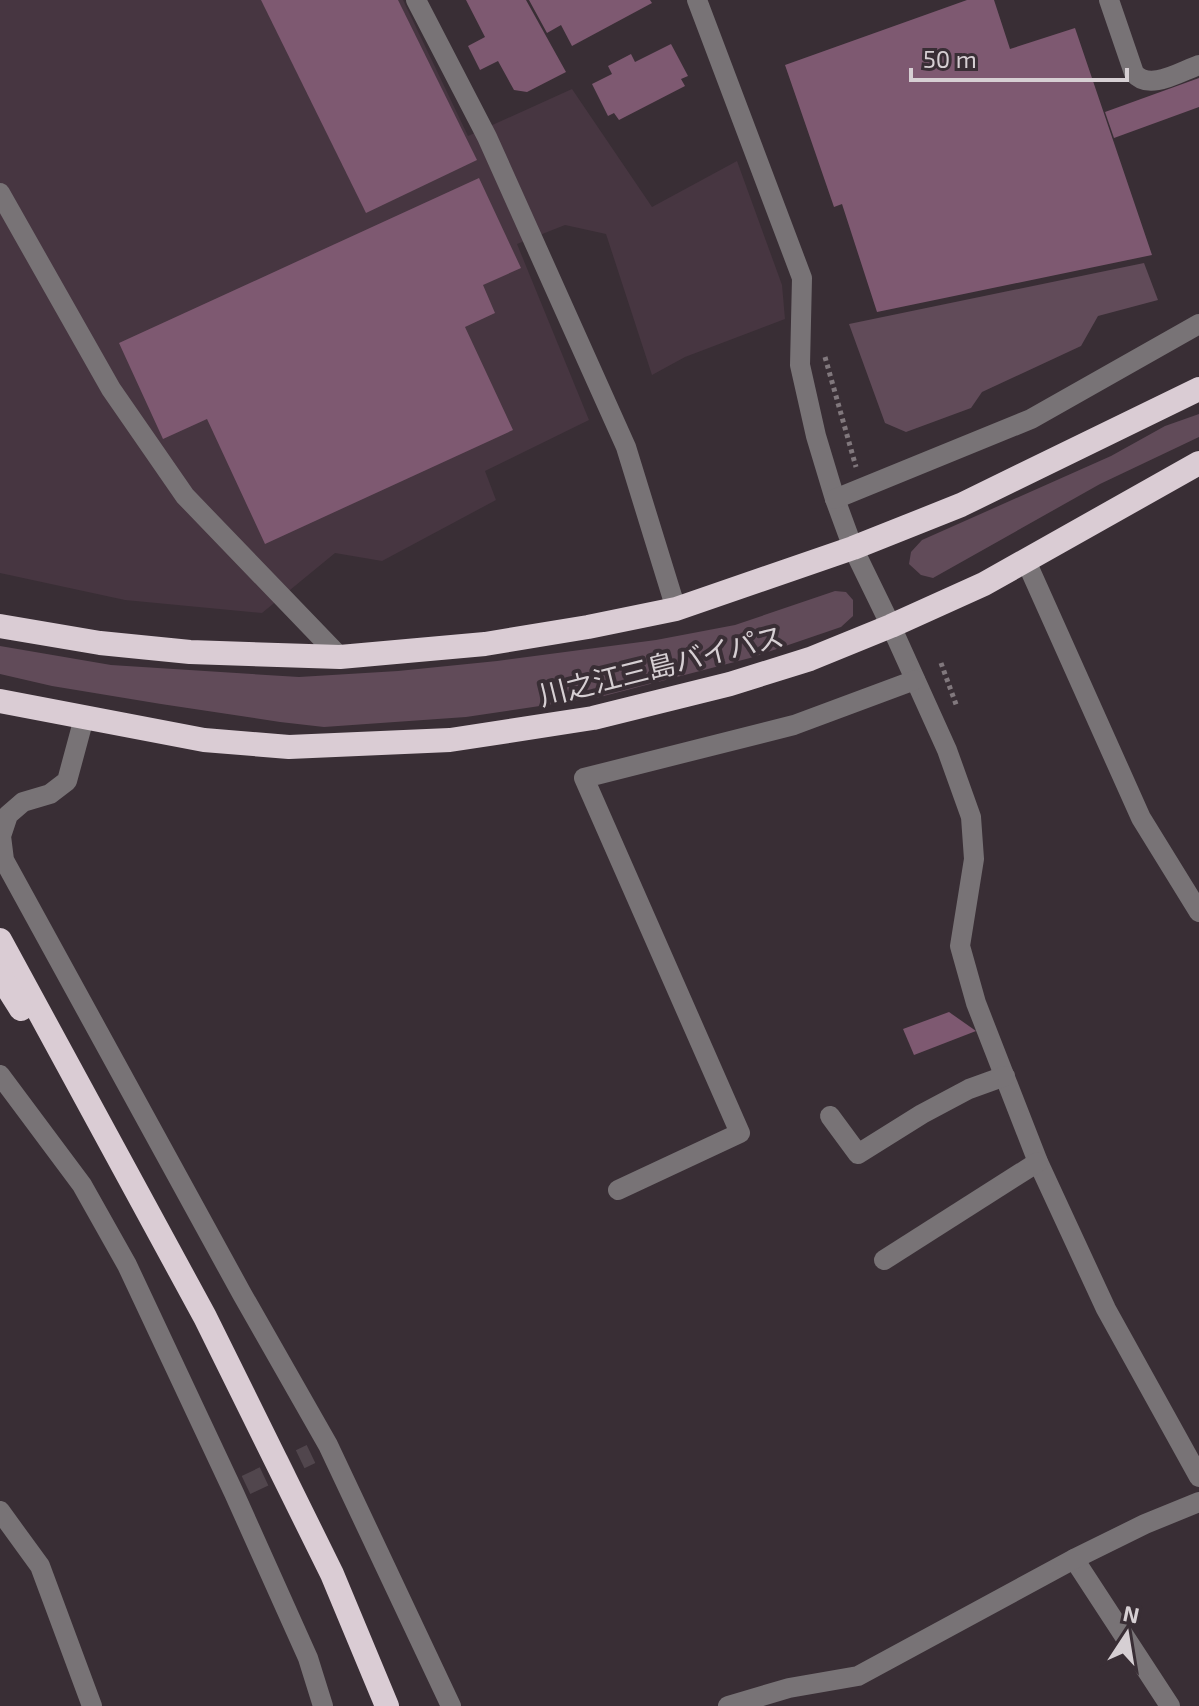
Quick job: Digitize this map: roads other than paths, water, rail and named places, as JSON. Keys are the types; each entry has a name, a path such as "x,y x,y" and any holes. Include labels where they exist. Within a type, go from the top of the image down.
{"highway":[{"name":"川之江三島バイパス","path":"0,626 100,643 190,652 340,657 485,644 588,627 676,609 853,548 961,505 1199,389"},
{"name":"川之江三島バイパス","path":"0,701 204,740 289,747 450,740 593,718 730,684 810,659 891,626 984,584 1199,463"},
{"path":"0,940 205,1317 332,1574 387,1706"},
{"path":"0,976 66,1080 205,1317"}],"street":[{"path":"416,0 487,137 626,447 676,609"},
{"path":"697,0 802,278 800,365 816,436 835,499 853,548 947,750 971,817 974,859 960,946 976,1003 1038,1162 1106,1309 1199,1477"},
{"path":"1109,0 1138,79 1146,82 1160,80 1199,65"},
{"path":"0,193 111,389 185,496 340,657"},
{"path":"835,499 1031,419 1199,324"},
{"path":"1026,561 1141,818 1199,912"},
{"path":"618,1190 740,1133 584,778 794,725 915,680"},
{"path":"84,718 67,781 50,794 23,802 8,815 1,836 4,860 235,1280 451,1706"},
{"path":"0,1075 82,1185 127,1265 240,1489 308,1658 323,1706"},
{"path":"830,1116 858,1154 969,1089 1005,1076"},
{"path":"884,1260 1038,1162"},
{"path":"728,1706 789,1688 858,1676 1074,1559 1199,1502"},
{"path":"0,1511 40,1566 92,1706"},
{"path":"1074,1559 1170,1706"}],"tunnel":[{"path":"246,1485 311,1454"}]}
